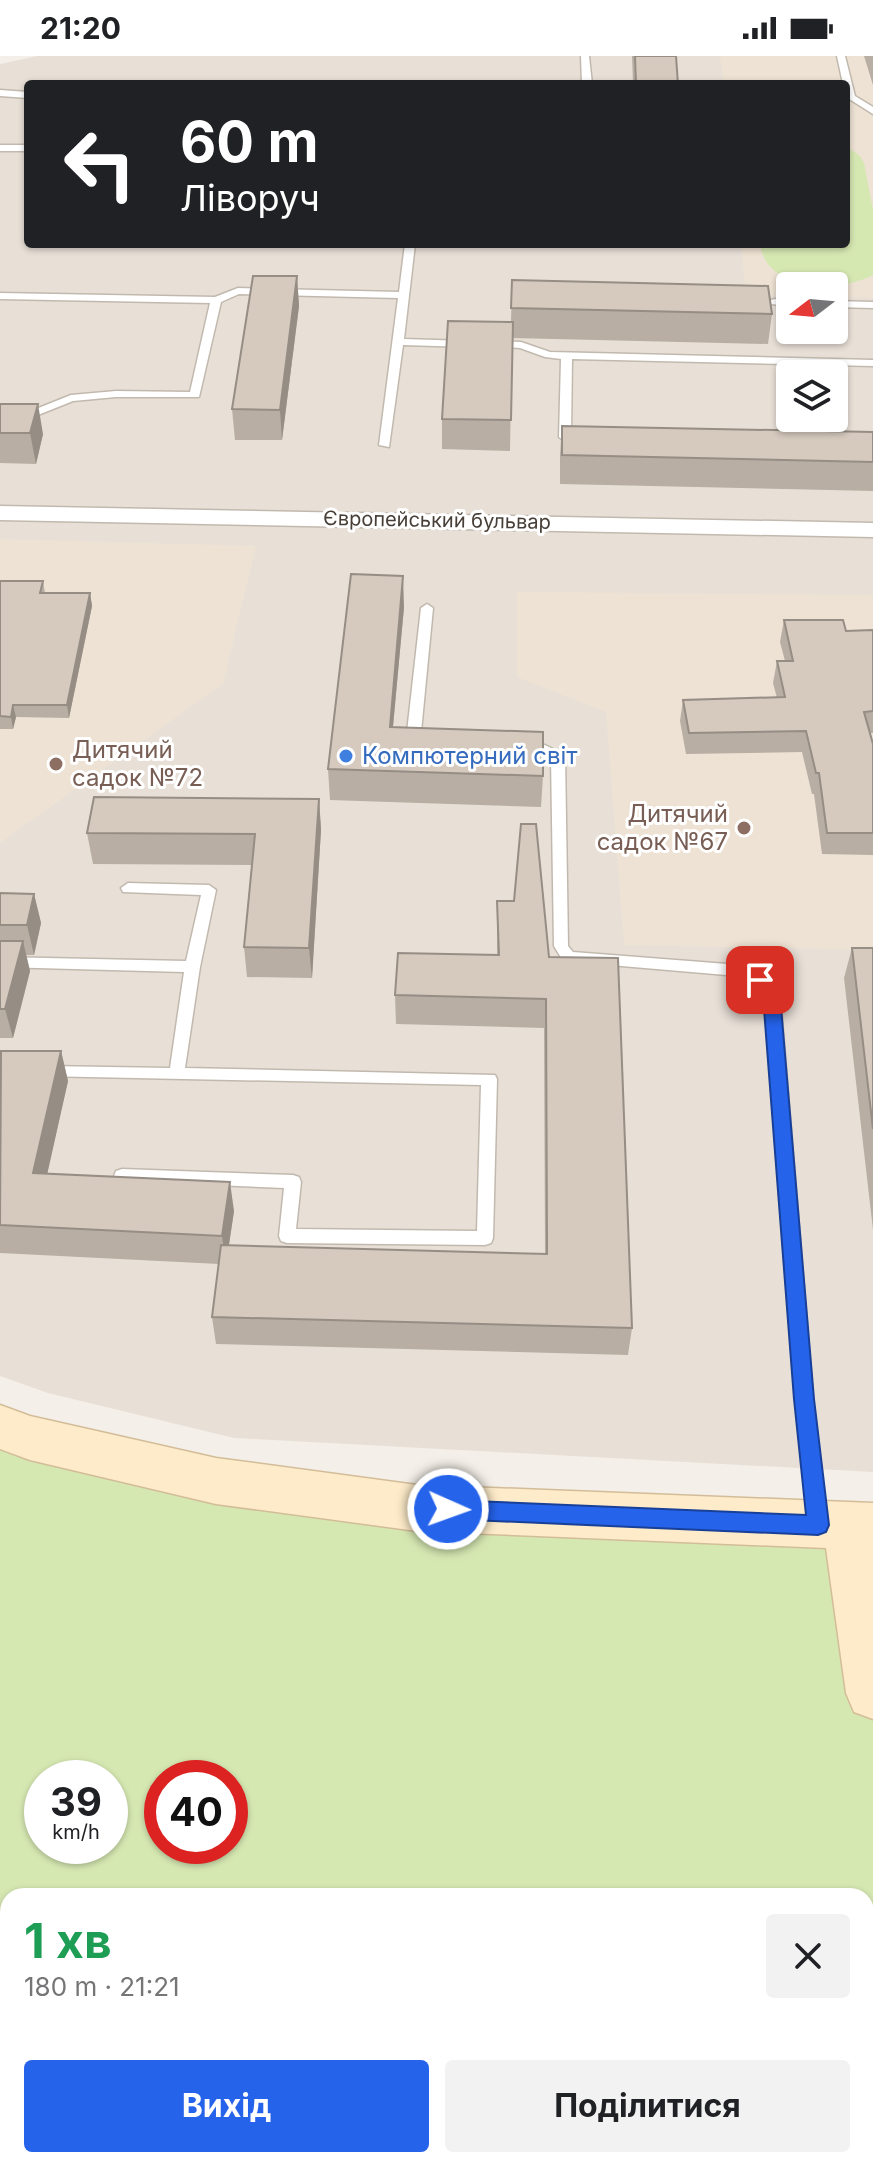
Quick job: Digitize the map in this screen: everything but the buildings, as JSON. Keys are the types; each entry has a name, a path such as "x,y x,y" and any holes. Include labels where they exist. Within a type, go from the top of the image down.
{"street":[{"name":"Європейський бульвар","path":"0,513 873,530"},
{"path":"0,1427 30,1438 216,1481 417,1508 847,1526 873,1693"}],"lane":[{"path":"585,56 587,80"},
{"path":"841,56 847,80"},
{"path":"0,93 24,95"},
{"path":"850,93 851,97 873,111"},
{"path":"0,148 24,148"},
{"path":"385,445 410,248"},
{"path":"0,296 216,300 238,291 404,295"},
{"path":"0,413 33,414 71,398 116,394 195,395 216,300"},
{"path":"848,304 873,305"},
{"path":"398,342 521,345 549,355 567,356 873,363"},
{"path":"567,356 565,437 596,438"},
{"path":"427,608 414,732 418,744 446,749"},
{"path":"502,749 545,749 558,755 561,946 568,957 740,971 760,980 772,995 804,1399 847,1526"},
{"path":"128,888 209,890 192,967 177,1071"},
{"path":"0,962 192,967"},
{"path":"30,1072 177,1071 489,1079 485,1238 287,1236 293,1182 122,1176"}],"shaded area":[{"path":"37,56 873,56 873,1472 234,1438 48,1393 0,1376 0,64"},
{"path":"720,56 873,56 873,298 848,297 848,272 776,272 776,295 746,294 741,248 850,248 850,80 723,80"},
{"name":"Дитячий садок №72","path":"0,539 256,546 223,684 0,843"},
{"name":"Дитячий садок №67","path":"517,592 873,595 873,950 624,945 606,712 517,677"}],"green space":[{"path":"850,149 864,163 873,210 873,275 848,283 848,272 776,272 765,260 761,248 850,248"},
{"path":"0,1427 216,1481 849,1526 873,1693 873,1888 0,1888"}],"place":[{"name":"Компютерний світ","path":"346,756"},
{"name":"Дитячий садок №72","path":"56,764"},
{"name":"Дитячий садок №67","path":"744,828"}],"route":[{"path":"448,1509 818,1525 804,1399 772,995 760,980"}]}
